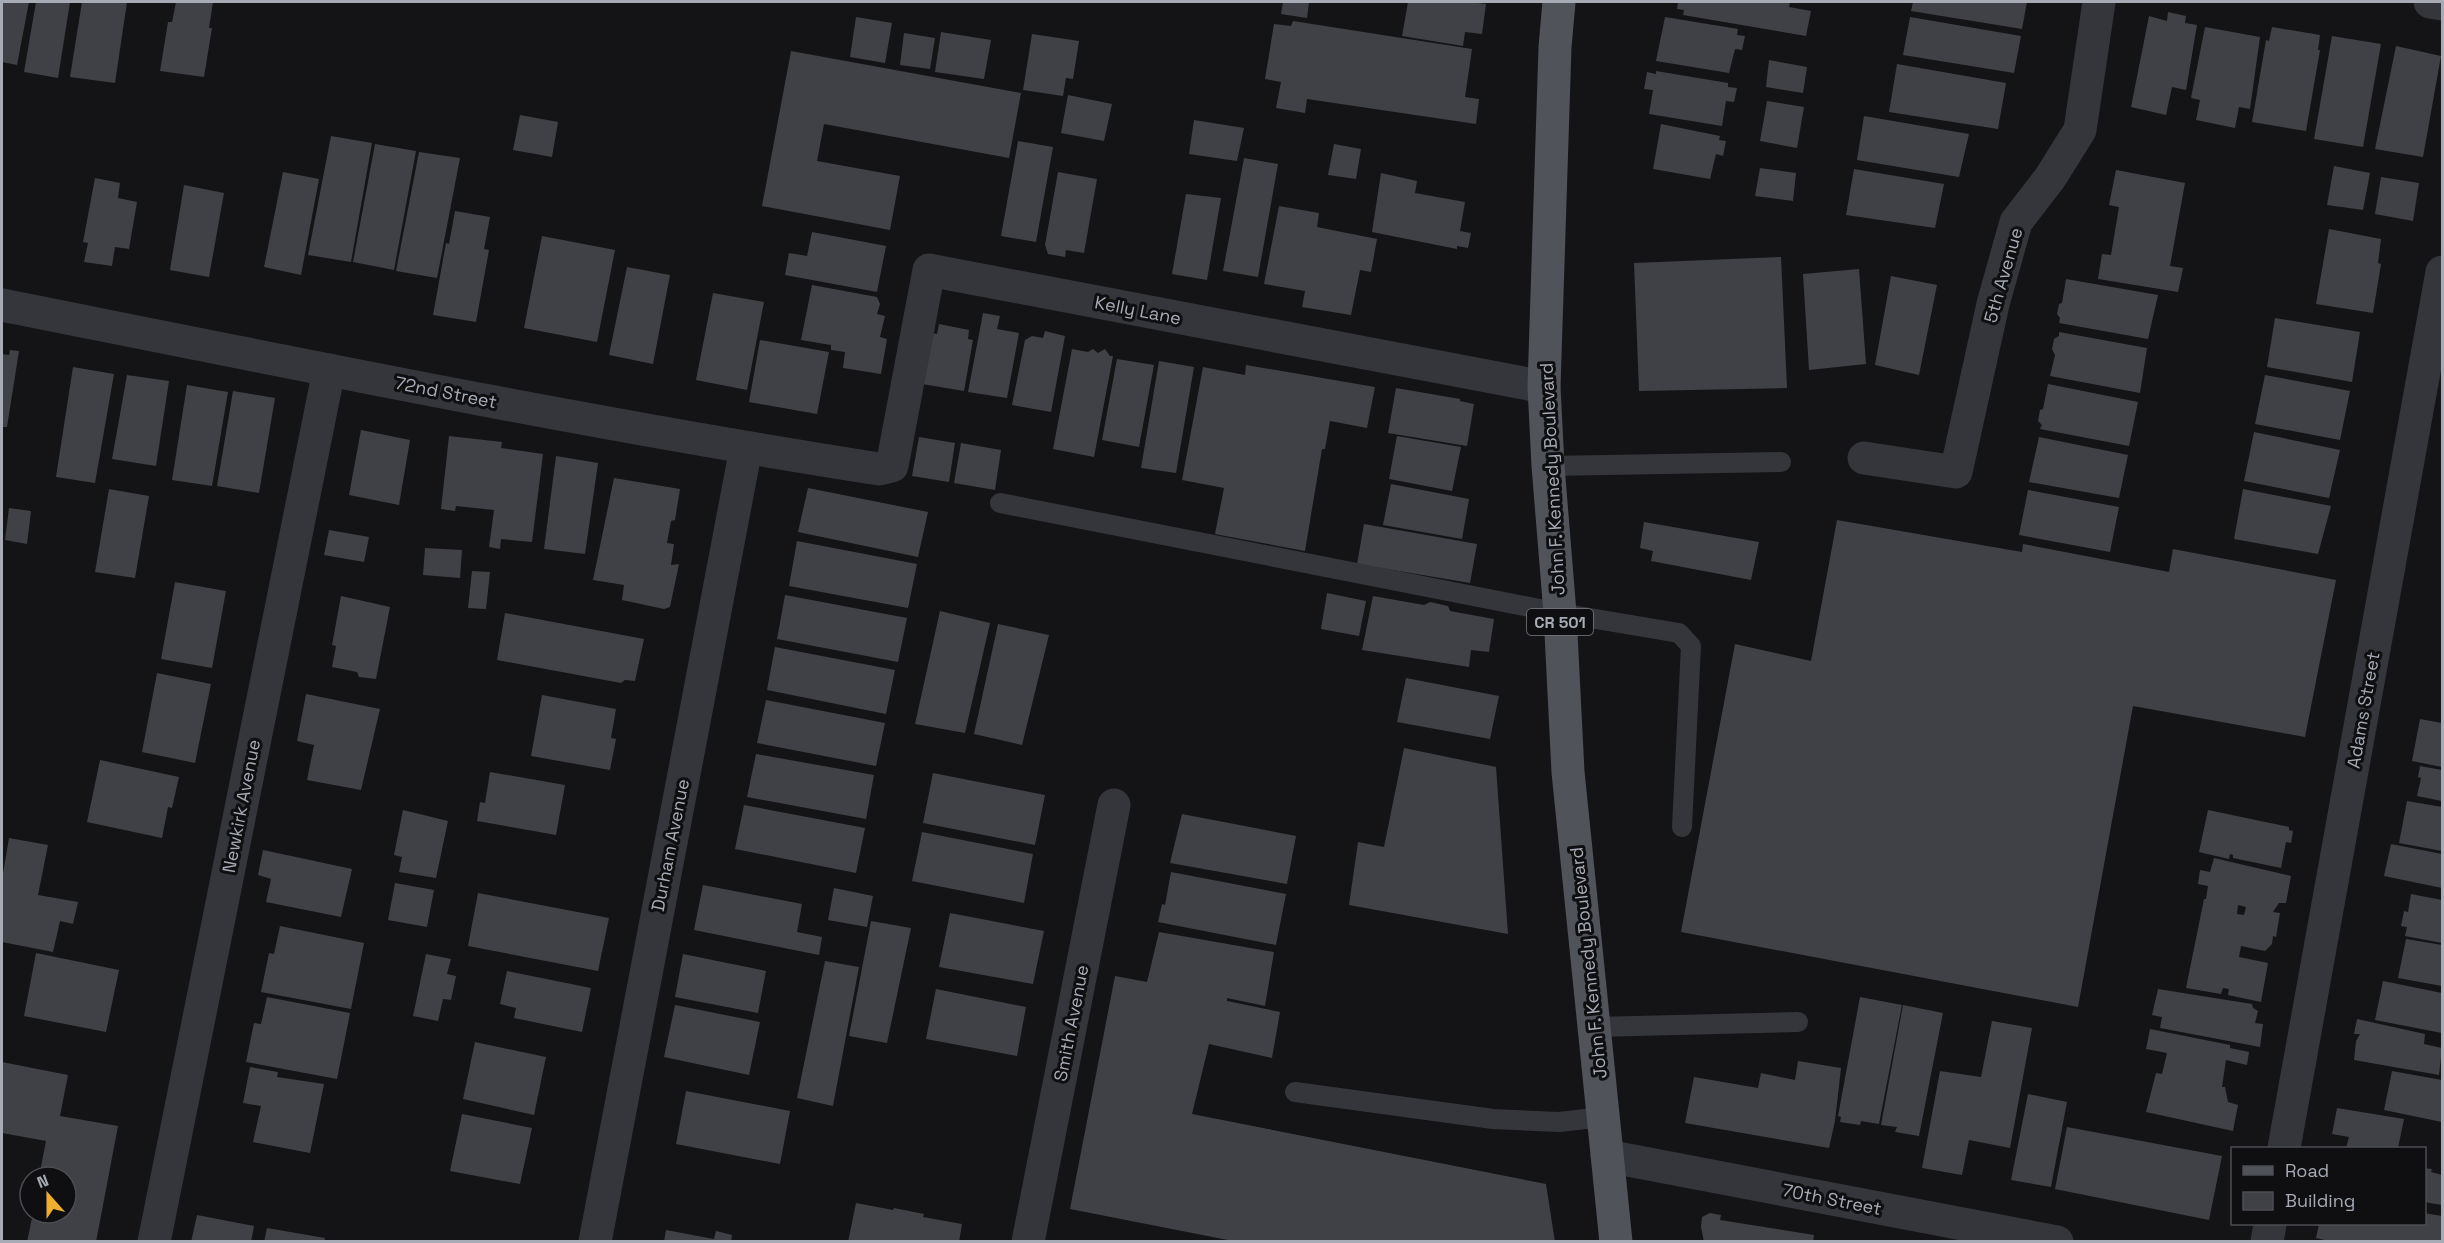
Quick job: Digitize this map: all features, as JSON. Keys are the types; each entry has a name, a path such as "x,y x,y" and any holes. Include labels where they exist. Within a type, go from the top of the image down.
{"main road":[{"name":"John F. Kennedy Boulevard","path":"1558,2 1554,59 1544,387 1560,613 1568,772 1616,1242"}],"street":[{"name":"5th Avenue","path":"1863,458 1956,472 1993,304 2016,222 2050,178 2080,130 2099,2"},
{"path":"2430,2 2442,3"},
{"name":"Kelly Lane","path":"892,466 929,270 1544,387"},
{"name":"Adams Street","path":"2284,1147 2442,272"},
{"name":"72nd Street","path":"2,306 746,448 879,469 892,466"},
{"name":"Newkirk Avenue","path":"154,1242 329,370"},
{"name":"Durham Avenue","path":"595,1242 746,448"},
{"name":"Smith Avenue","path":"1028,1242 1114,805"},
{"name":"70th Street","path":"1607,1156 2057,1242"},
{"path":"2267,1242 2271,1225"}],"lane":[{"path":"1548,466 1781,462"},
{"path":"1000,503 1560,613 1678,633 1691,646 1682,827"},
{"path":"1594,1027 1797,1022"},
{"path":"1295,1092 1493,1119 1558,1122 1603,1117"}],"building":[{"path":"2,2 29,2 17,65 2,62"},
{"path":"36,2 70,2 58,78 24,72"},
{"path":"82,2 127,2 115,83 70,77"},
{"path":"176,2 213,2 209,28 212,28 204,77 160,71 168,22 172,22"},
{"path":"1283,2 1309,2 1307,18 1281,14"},
{"path":"1408,2 1486,4 1482,34 1465,32 1463,46 1402,36"},
{"path":"1678,2 1790,2 1789,7 1811,11 1806,36 1683,15 1684,10 1677,9"},
{"path":"1913,2 2027,2 2022,29 1911,11"},
{"path":"2168,12 2186,16 2185,23 2197,25 2186,90 2172,87 2166,115 2131,107 2149,16 2167,21"},
{"path":"856,17 892,23 885,63 850,57"},
{"path":"1665,17 1738,29 1737,35 1745,36 1742,50 1735,49 1729,73 1656,61"},
{"path":"1910,17 2021,36 2014,73 1903,55"},
{"path":"1293,21 1472,49 1465,97 1479,99 1476,124 1307,99 1305,113 1276,108 1281,82 1265,79 1274,24 1291,26"},
{"path":"2205,27 2260,37 2250,109 2239,107 2235,128 2196,120 2200,100 2191,98"},
{"path":"2272,27 2320,35 2318,50 2320,50 2306,131 2252,122 2266,40 2269,41"},
{"path":"941,32 991,40 984,79 935,72"},
{"path":"904,33 935,38 930,69 900,65"},
{"path":"1032,34 1079,41 1073,79 1066,78 1063,96 1023,90"},
{"path":"2332,36 2381,44 2363,147 2314,139"},
{"path":"2396,46 2441,56 2423,157 2375,149"},
{"path":"791,51 1021,93 1009,158 824,124 817,161 900,176 890,230 762,206"},
{"path":"1769,60 1807,67 1803,93 1766,87"},
{"path":"1897,64 2006,83 1998,129 1889,112"},
{"path":"1656,71 1728,83 1728,87 1737,88 1734,102 1726,101 1722,126 1649,114 1653,90 1644,89 1647,72 1656,74"},
{"path":"1068,95 1112,104 1104,141 1061,133"},
{"path":"1767,101 1804,107 1797,148 1760,141"},
{"path":"520,115 558,122 552,157 513,150"},
{"path":"1864,116 1969,134 1959,177 1857,160"},
{"path":"1194,120 1244,128 1237,161 1189,154"},
{"path":"1661,124 1720,136 1719,140 1726,141 1723,156 1716,154 1710,179 1653,169"},
{"path":"331,136 372,143 351,262 308,255"},
{"path":"1018,141 1053,147 1036,242 1001,236"},
{"path":"375,144 416,151 394,270 353,262"},
{"path":"1334,144 1361,149 1356,179 1328,175"},
{"path":"419,152 460,158 437,278 396,271"},
{"path":"1244,158 1278,164 1258,277 1223,271"},
{"path":"2334,166 2370,173 2363,210 2327,205"},
{"path":"1760,168 1796,173 1793,201 1755,196"},
{"path":"1854,169 1944,184 1935,228 1846,215"},
{"path":"2116,170 2185,183 2170,266 2183,268 2178,292 2098,279 2102,254 2111,255 2119,207 2109,205"},
{"path":"283,172 319,179 301,275 264,267"},
{"path":"1058,172 1097,179 1084,253 1066,250 1065,257 1048,254 1045,245"},
{"path":"1381,173 1417,181 1415,193 1465,202 1460,231 1471,233 1468,248 1457,246 1457,249 1372,232"},
{"path":"2381,177 2419,183 2413,221 2375,214"},
{"path":"95,178 120,183 118,198 137,202 129,249 115,247 112,266 84,262 88,243 83,242"},
{"path":"184,185 224,193 209,277 170,270"},
{"path":"1186,194 1221,198 1207,280 1172,274"},
{"path":"1279,206 1319,213 1317,227 1377,239 1371,272 1360,270 1351,315 1302,307 1305,291 1264,284"},
{"path":"455,211 490,217 484,249 489,250 476,322 433,315 446,243 449,244"},
{"path":"2329,229 2381,239 2378,263 2381,264 2373,313 2316,304"},
{"path":"812,232 886,246 877,292 785,275 789,253 807,256"},
{"path":"542,236 615,250 597,342 524,328"},
{"path":"1781,257 1787,388 1639,391 1634,263"},
{"path":"627,267 670,275 653,364 609,355"},
{"path":"1859,269 1866,364 1809,370 1803,274"},
{"path":"1891,276 1937,285 1919,375 1875,365"},
{"path":"2066,279 2158,295 2148,339 2059,323 2060,318 2057,314 2059,304 2062,303"},
{"path":"812,285 877,297 880,304 877,314 885,316 880,337 887,339 881,374 843,368 845,352 831,350 831,345 801,340"},
{"path":"713,293 764,302 747,390 696,380"},
{"path":"983,313 1000,316 997,329 1019,333 1007,398 968,392"},
{"path":"2275,318 2360,332 2352,382 2267,367"},
{"path":"939,324 969,330 968,339 973,340 964,391 922,384 931,333 937,334"},
{"path":"1045,331 1065,336 1051,412 1012,405 1025,340 1032,336 1043,338"},
{"path":"2059,332 2147,348 2140,393 2050,376 2055,355 2052,349 2054,339 2059,336"},
{"path":"760,340 829,352 817,414 749,402"},
{"path":"1072,349 1088,352 1093,349 1098,353 1105,349 1110,356 1113,356 1094,457 1053,449"},
{"path":"10,350 19,351 7,427 2,427 2,354 9,355"},
{"path":"1117,359 1154,365 1139,447 1102,440"},
{"path":"1159,361 1194,367 1176,473 1141,468"},
{"path":"1246,365 1375,387 1367,428 1330,421 1325,449 1322,449 1305,551 1215,534 1224,488 1182,480 1203,367 1245,375"},
{"path":"73,367 114,374 95,483 56,477"},
{"path":"127,375 169,381 156,466 112,459"},
{"path":"2265,375 2350,391 2340,440 2255,424"},
{"path":"2048,384 2138,402 2129,446 2040,429 2042,425 2038,421"},
{"path":"187,385 228,392 212,486 172,480"},
{"path":"1396,388 1460,399 1460,401 1474,404 1467,446 1388,433"},
{"path":"233,391 275,398 259,493 217,486"},
{"path":"361,430 410,440 399,505 349,495"},
{"path":"2254,432 2340,450 2329,498 2244,481"},
{"path":"449,436 502,442 501,448 543,454 532,542 501,539 500,549 489,547 494,510 456,506 455,511 441,509"},
{"path":"1397,436 1461,447 1452,491 1389,479"},
{"path":"919,437 955,443 949,482 912,476"},
{"path":"2039,437 2128,455 2119,498 2029,482"},
{"path":"961,443 1001,450 995,490 954,483"},
{"path":"556,456 598,463 585,554 544,549"},
{"path":"614,478 680,489 675,520 671,521 667,543 674,544 671,565 679,564 670,607 664,609 622,600 624,585 593,580"},
{"path":"1391,484 1469,499 1462,539 1383,525"},
{"path":"808,488 928,512 918,557 798,532"},
{"path":"109,489 149,496 135,578 95,572"},
{"path":"2243,489 2331,506 2318,554 2234,539"},
{"path":"2028,490 2119,507 2110,552 2019,535"},
{"path":"9,508 31,511 27,544 5,540"},
{"path":"1837,520 2022,552 2023,544 2169,572 2173,549 2336,580 2305,737 2133,706 2078,1007 1681,932 1735,644 1811,661"},
{"path":"1644,522 1759,542 1751,580 1651,561 1653,551 1640,548"},
{"path":"1364,524 1477,544 1470,583 1357,564"},
{"path":"329,530 369,537 364,562 324,555"},
{"path":"797,541 917,564 908,608 789,586"},
{"path":"425,548 462,550 460,578 423,575"},
{"path":"472,571 490,572 486,609 468,608"},
{"path":"175,582 226,591 212,668 161,659"},
{"path":"1327,593 1366,601 1359,636 1321,629"},
{"path":"785,595 907,618 898,662 777,639"},
{"path":"341,596 390,607 376,679 359,677 357,672 332,667 336,646 332,645"},
{"path":"1373,596 1424,605 1430,602 1448,606 1450,611 1494,619 1489,652 1471,650 1469,667 1362,650"},
{"path":"940,611 990,623 965,733 915,724"},
{"path":"505,613 644,639 635,681 625,680 621,683 497,660"},
{"path":"998,624 1049,635 1022,745 974,734"},
{"path":"775,647 895,670 886,714 767,690"},
{"path":"157,673 211,684 195,763 142,752"},
{"path":"1406,678 1499,696 1490,739 1397,722"},
{"path":"306,694 380,709 361,790 307,780 314,745 297,741"},
{"path":"542,695 616,709 611,738 616,739 610,770 531,756"},
{"path":"766,700 885,723 876,766 757,743"},
{"path":"2420,719 2442,723 2442,767 2412,761"},
{"path":"1404,748 1496,767 1508,934 1349,905 1358,842 1384,847"},
{"path":"756,754 874,775 866,819 747,797"},
{"path":"100,760 179,777 172,808 168,807 162,838 87,822"},
{"path":"2420,766 2442,770 2442,801 2417,796 2421,778 2418,777"},
{"path":"490,772 565,785 556,835 477,821 480,802 485,803"},
{"path":"933,773 1045,795 1035,845 923,823"},
{"path":"2407,801 2442,807 2442,851 2399,843"},
{"path":"744,805 865,828 856,873 735,849"},
{"path":"403,810 448,821 436,878 399,872 402,857 394,855"},
{"path":"2208,810 2289,827 2289,830 2293,831 2291,843 2286,842 2281,868 2233,858 2230,854 2229,859 2199,852"},
{"path":"1182,814 1296,836 1287,884 1170,863"},
{"path":"922,832 1033,854 1024,903 912,881"},
{"path":"9,838 48,845 38,895 78,902 73,924 60,921 53,952 2,942 2,879"},
{"path":"2391,844 2442,854 2442,888 2384,876"},
{"path":"263,850 352,869 341,917 266,902 271,879 258,875"},
{"path":"2214,858 2291,876 2286,903 2279,903 2273,912 2280,913 2276,937 2273,936 2272,944 2265,951 2241,946 2239,957 2268,963 2261,1002 2228,995 2229,989 2223,988 2221,994 2186,988 2208,886 2198,884 2200,870 2210,872","holes":["2238,905 2246,907 2244,915 2237,914"]},
{"path":"1171,872 1286,894 1276,945 1158,922 1162,904 1165,905"},
{"path":"395,883 434,890 427,927 388,920"},
{"path":"703,885 802,904 797,932 822,937 819,955 694,930"},
{"path":"834,888 873,896 867,927 828,920"},
{"path":"478,893 609,918 598,971 468,946"},
{"path":"2411,894 2442,900 2442,943 2405,936 2407,927 2401,926 2404,911 2408,912"},
{"path":"950,913 1044,931 1033,984 939,967"},
{"path":"871,921 911,928 887,1043 849,1036"},
{"path":"280,926 364,943 351,1009 261,992 269,953 274,954"},
{"path":"1159,932 1274,952 1265,1006 1227,998 1227,1001 1280,1012 1272,1058 1209,1044 1192,1114 1546,1184 1555,1242 1238,1242 1070,1209 1115,976 1147,982"},
{"path":"2406,939 2442,945 2442,986 2398,978"},
{"path":"36,953 119,970 106,1032 24,1016"},
{"path":"426,954 451,959 447,974 456,976 451,1000 443,999 438,1021 413,1016"},
{"path":"683,954 766,971 758,1013 675,997"},
{"path":"825,961 859,967 833,1106 797,1098"},
{"path":"507,971 591,988 582,1032 514,1018 516,1008 500,1004"},
{"path":"2383,981 2442,993 2442,1033 2375,1020"},
{"path":"936,989 1026,1007 1017,1056 926,1039"},
{"path":"2158,989 2252,1004 2253,1008 2258,1011 2255,1023 2263,1024 2260,1047 2160,1028 2162,1017 2152,1015"},
{"path":"267,997 350,1013 337,1079 246,1062 254,1023 261,1024"},
{"path":"1860,997 1902,1005 1879,1124 1861,1121 1860,1125 1840,1122 1841,1117 1838,1116"},
{"path":"675,1005 760,1022 749,1075 664,1057"},
{"path":"1903,1005 1943,1013 1919,1136 1895,1132 1897,1127 1881,1125"},
{"path":"2357,1019 2425,1034 2424,1044 2442,1048 2439,1075 2354,1060 2356,1041 2360,1034 2354,1034"},
{"path":"1992,1021 2032,1028 2010,1148 1969,1140 1962,1175 1922,1168 1940,1071 1981,1077"},
{"path":"2150,1029 2230,1045 2230,1048 2249,1052 2247,1065 2226,1060 2222,1087 2225,1087 2228,1102 2238,1105 2233,1131 2146,1112 2156,1073 2162,1074 2167,1053 2146,1049"},
{"path":"475,1042 546,1057 534,1115 463,1099"},
{"path":"1798,1061 1841,1068 1835,1121 1829,1148 1685,1123 1694,1077 1758,1088 1761,1073 1795,1080"},
{"path":"2,1062 68,1075 60,1116 118,1126 96,1242 27,1242 31,1225 78,1225 78,1165 41,1165 46,1141 2,1133"},
{"path":"250,1067 278,1072 277,1077 324,1084 310,1153 253,1142 261,1106 243,1103"},
{"path":"2392,1071 2442,1080 2442,1122 2384,1110"},
{"path":"686,1091 790,1111 780,1164 676,1144"},
{"path":"2028,1094 2067,1102 2051,1187 2011,1180"},
{"path":"2337,1108 2404,1119 2398,1147 2346,1147 2349,1137 2332,1134"},
{"path":"462,1114 532,1128 520,1184 450,1171"},
{"path":"2067,1127 2222,1156 2209,1220 2055,1189"},
{"path":"2426,1168 2442,1175 2442,1205 2426,1202"},
{"path":"856,1203 893,1210 894,1208 924,1214 923,1217 962,1224 959,1242 848,1242"},
{"path":"1710,1213 1721,1215 1720,1220 1814,1235 1813,1242 1704,1242 1702,1217"},
{"path":"2426,1213 2442,1216 2442,1242 2334,1242 2316,1238 2319,1225 2426,1225"},
{"path":"197,1215 254,1226 251,1242 191,1242"},
{"path":"267,1228 325,1238 324,1242 264,1242"},
{"path":"666,1230 714,1239 716,1231 732,1235 731,1242 664,1242"}]}
